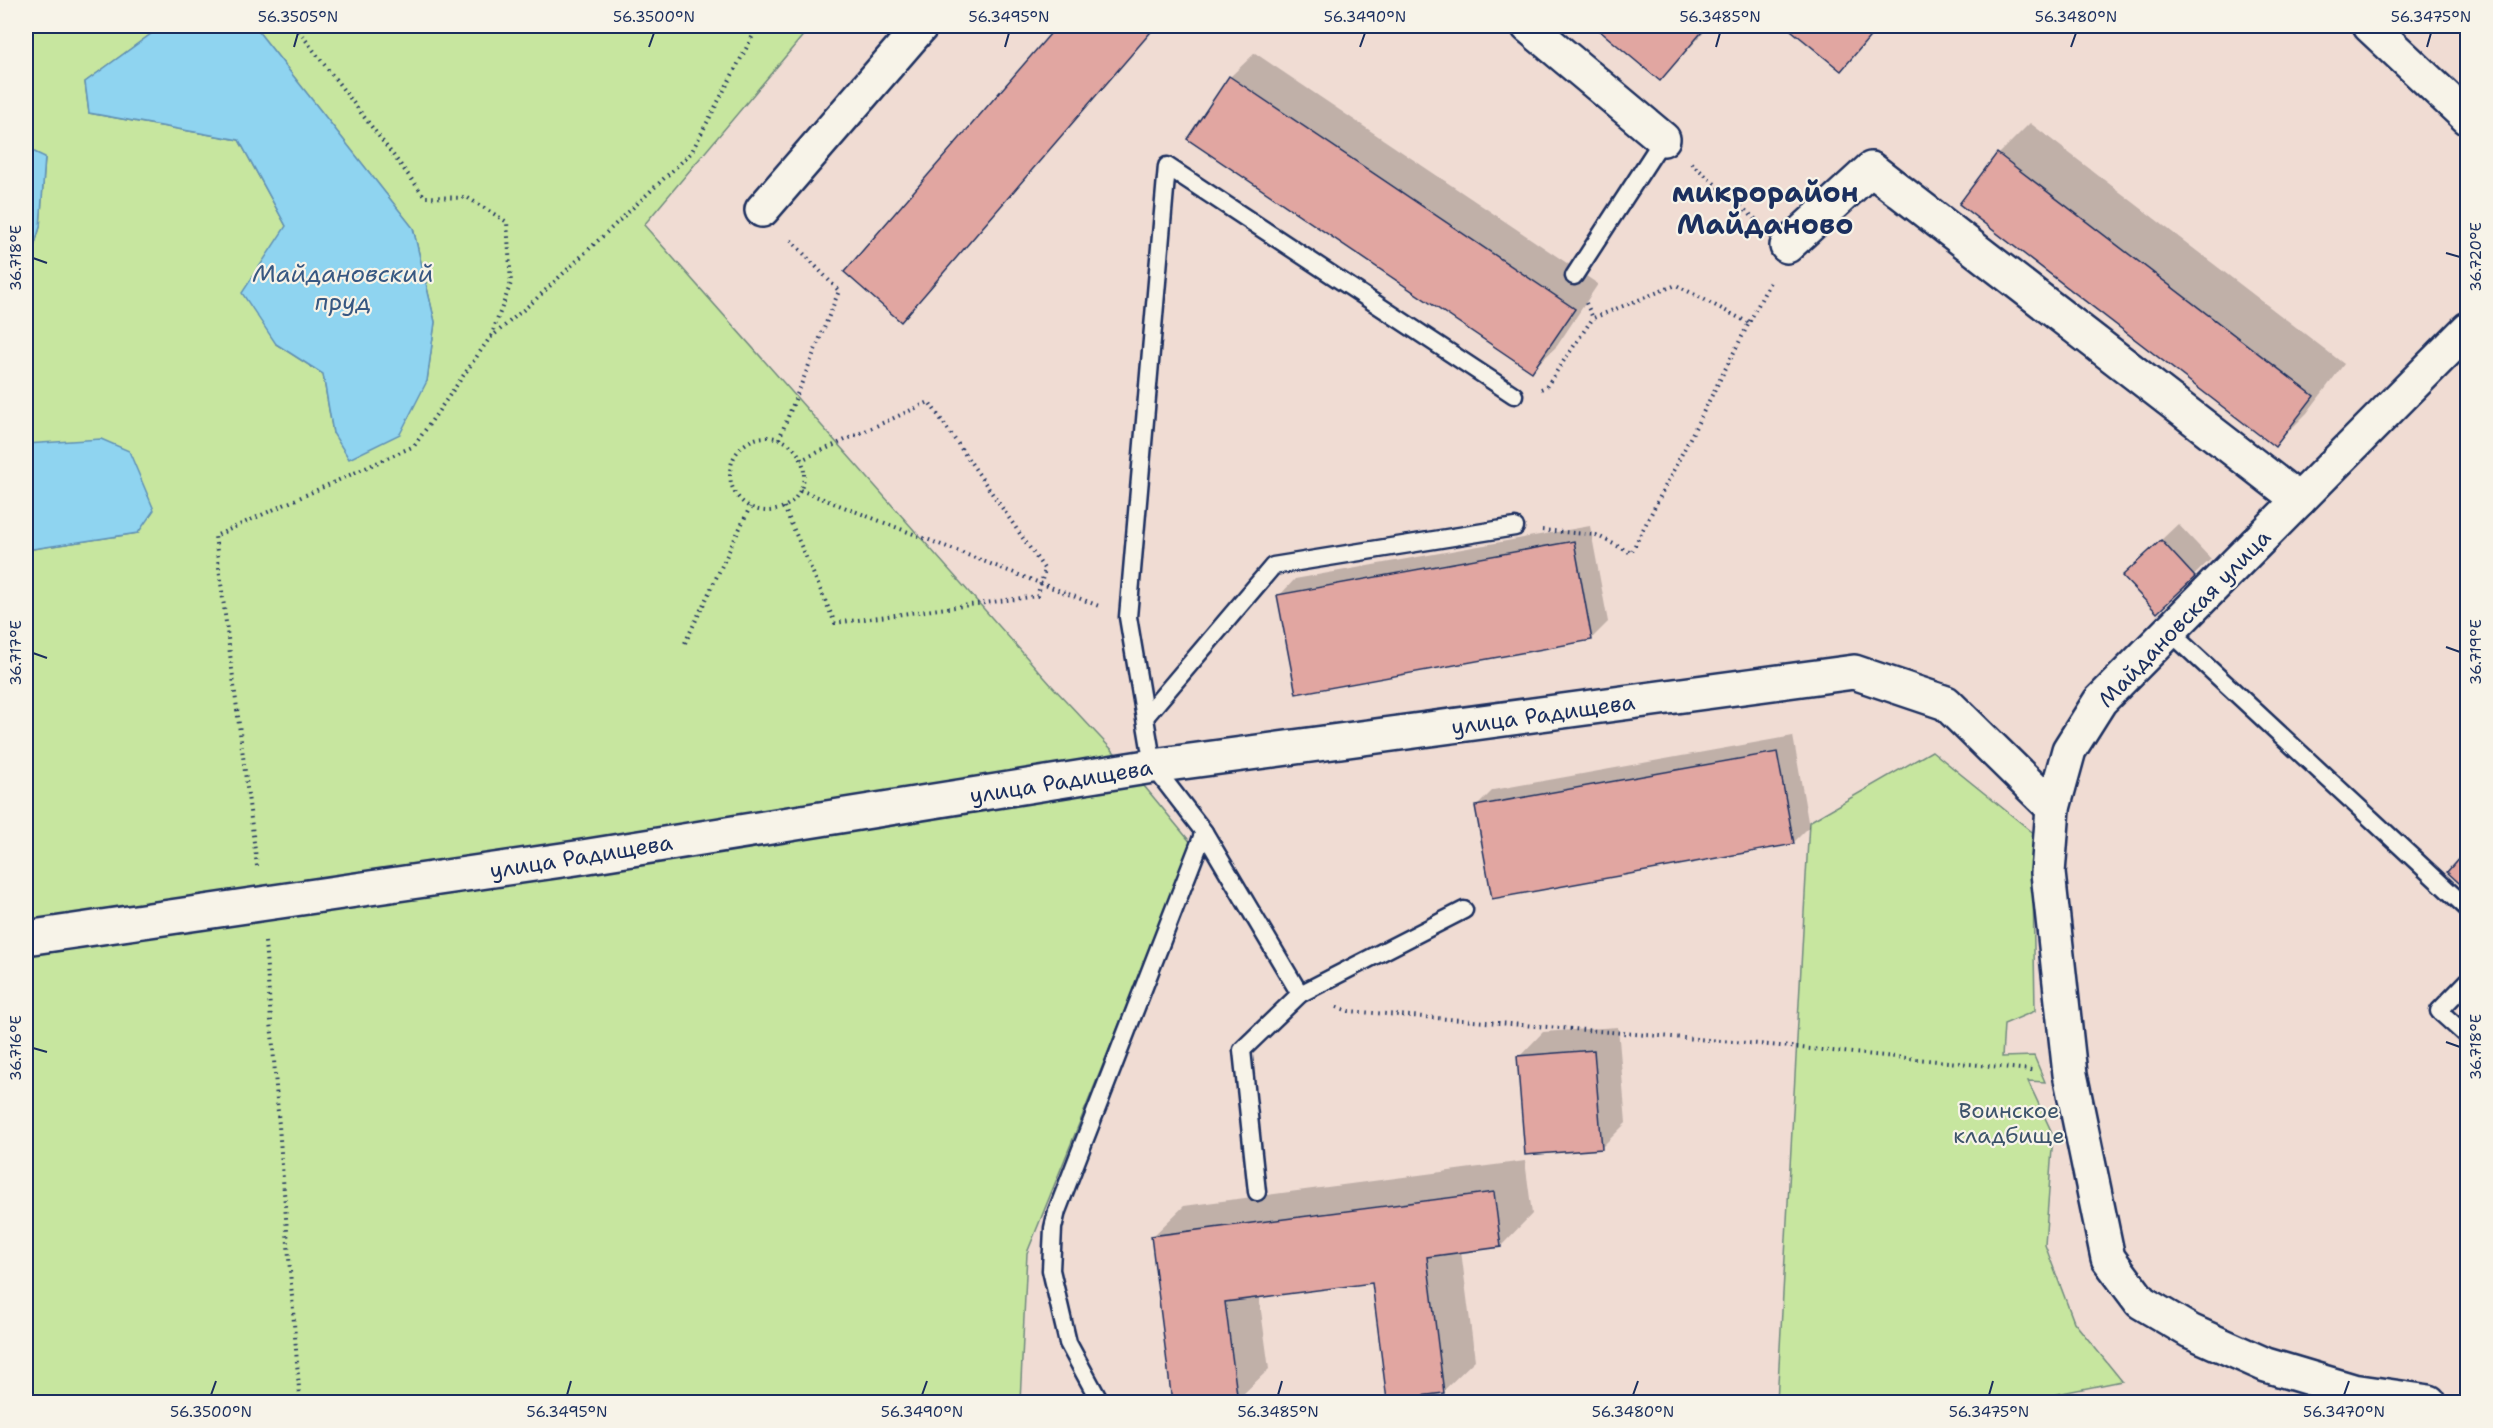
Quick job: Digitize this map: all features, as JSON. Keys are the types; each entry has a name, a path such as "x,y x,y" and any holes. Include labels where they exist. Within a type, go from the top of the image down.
{"street":[{"path":"762,210 921,26"},
{"path":"1528,26 1663,139"},
{"path":"2370,26 2468,118"},
{"path":"1787,246 1871,169 2299,500"},
{"name":"Майдановская улица","path":"2429,1402 2353,1391 2266,1365 2190,1331 2141,1302 2108,1258 2070,1074 2048,873 2053,808 2069,750 2100,701 2468,329"},
{"name":"улица Радищева","path":"26,938 582,857 1153,766 1854,672 1946,703 2053,808"}],"lane":[{"path":"1574,276 1663,139"},
{"path":"1300,994 1204,832 1153,766 1128,617 1167,166 1514,395"},
{"path":"1145,717 1273,566 1515,527"},
{"path":"2169,631 2468,909"},
{"path":"1100,1402 1068,1343 1051,1270 1053,1228 1057,1211 1204,832"},
{"path":"1257,1192 1242,1050 1300,994 1464,910"},
{"path":"2468,981 2439,1011 2468,1037"}],"path":[{"path":"295,26 425,197 468,198 507,222 511,283 489,339 414,446 215,536 262,902 300,1402"},
{"path":"489,339 535,300 692,153 758,26"},
{"path":"1515,527 1596,535 1631,553 1787,246 1663,139"},
{"path":"762,210 839,291 779,439"},
{"path":"1514,395 1546,387 1593,318 1676,285 1749,323"},
{"path":"784,507 835,622 1037,596 1045,570 929,402 801,460"},
{"path":"767,437 779,439 790,445 801,460 804,479 800,490 794,500 784,507 773,510 750,507 734,490 731,467 735,455 754,439 767,437"},
{"path":"800,490 1128,617"},
{"path":"684,643 750,507"},
{"path":"1300,994 1349,1011 1759,1044 2070,1074"}],"green space":[{"path":"26,26 162,26 85,82 89,113 239,140 286,226 276,344 323,374 333,433 427,381 435,322 413,228 254,26 811,26 644,225 1052,686 1130,769 1192,844 1027,1253 1020,1402 26,1402 26,550 138,533 29,443 26,444 26,273 40,227 45,158 26,148"},
{"name":"Воинское кладбище","path":"1932,751 2036,835 2033,886 2035,1011 2004,1024 2002,1057 2034,1056 2045,1082 2028,1081 2053,1135 2045,1245 2074,1322 2122,1381 2052,1395 2052,1402 1777,1402 1809,822"}],"water":[{"name":"Майдановский пруд","path":"162,26 254,26 413,228 435,322 427,381 400,434 349,459 333,433 323,374 276,344 242,293 286,226 239,140 89,113 85,82"},
{"path":"26,148 45,157 40,227 26,273"},
{"path":"101,439 129,451 154,510 138,533 26,550 26,444"}],"building":[{"path":"1057,26 1156,26 901,322 844,272"},
{"path":"1594,26 1707,26 1660,81"},
{"path":"1786,26 1879,26 1841,71"},
{"path":"1229,76 1575,309 1532,372 1187,139"},
{"path":"1997,153 2314,396 2275,447 1959,204"},
{"path":"2161,540 2195,577 2157,613 2122,576"},
{"path":"1574,541 1592,640 1296,694 1277,595"},
{"path":"1777,752 1794,844 1492,899 1475,806"},
{"path":"2468,848 2468,891 2447,872"},
{"path":"1594,1050 1602,1149 1525,1155 1517,1056"},
{"path":"1494,1192 1501,1247 1427,1257 1444,1393 1387,1400 1372,1283 1225,1302 1238,1402 1172,1402 1151,1236"}],"district":[{"name":"микрорайон Майданово","path":"1765,208"}]}
